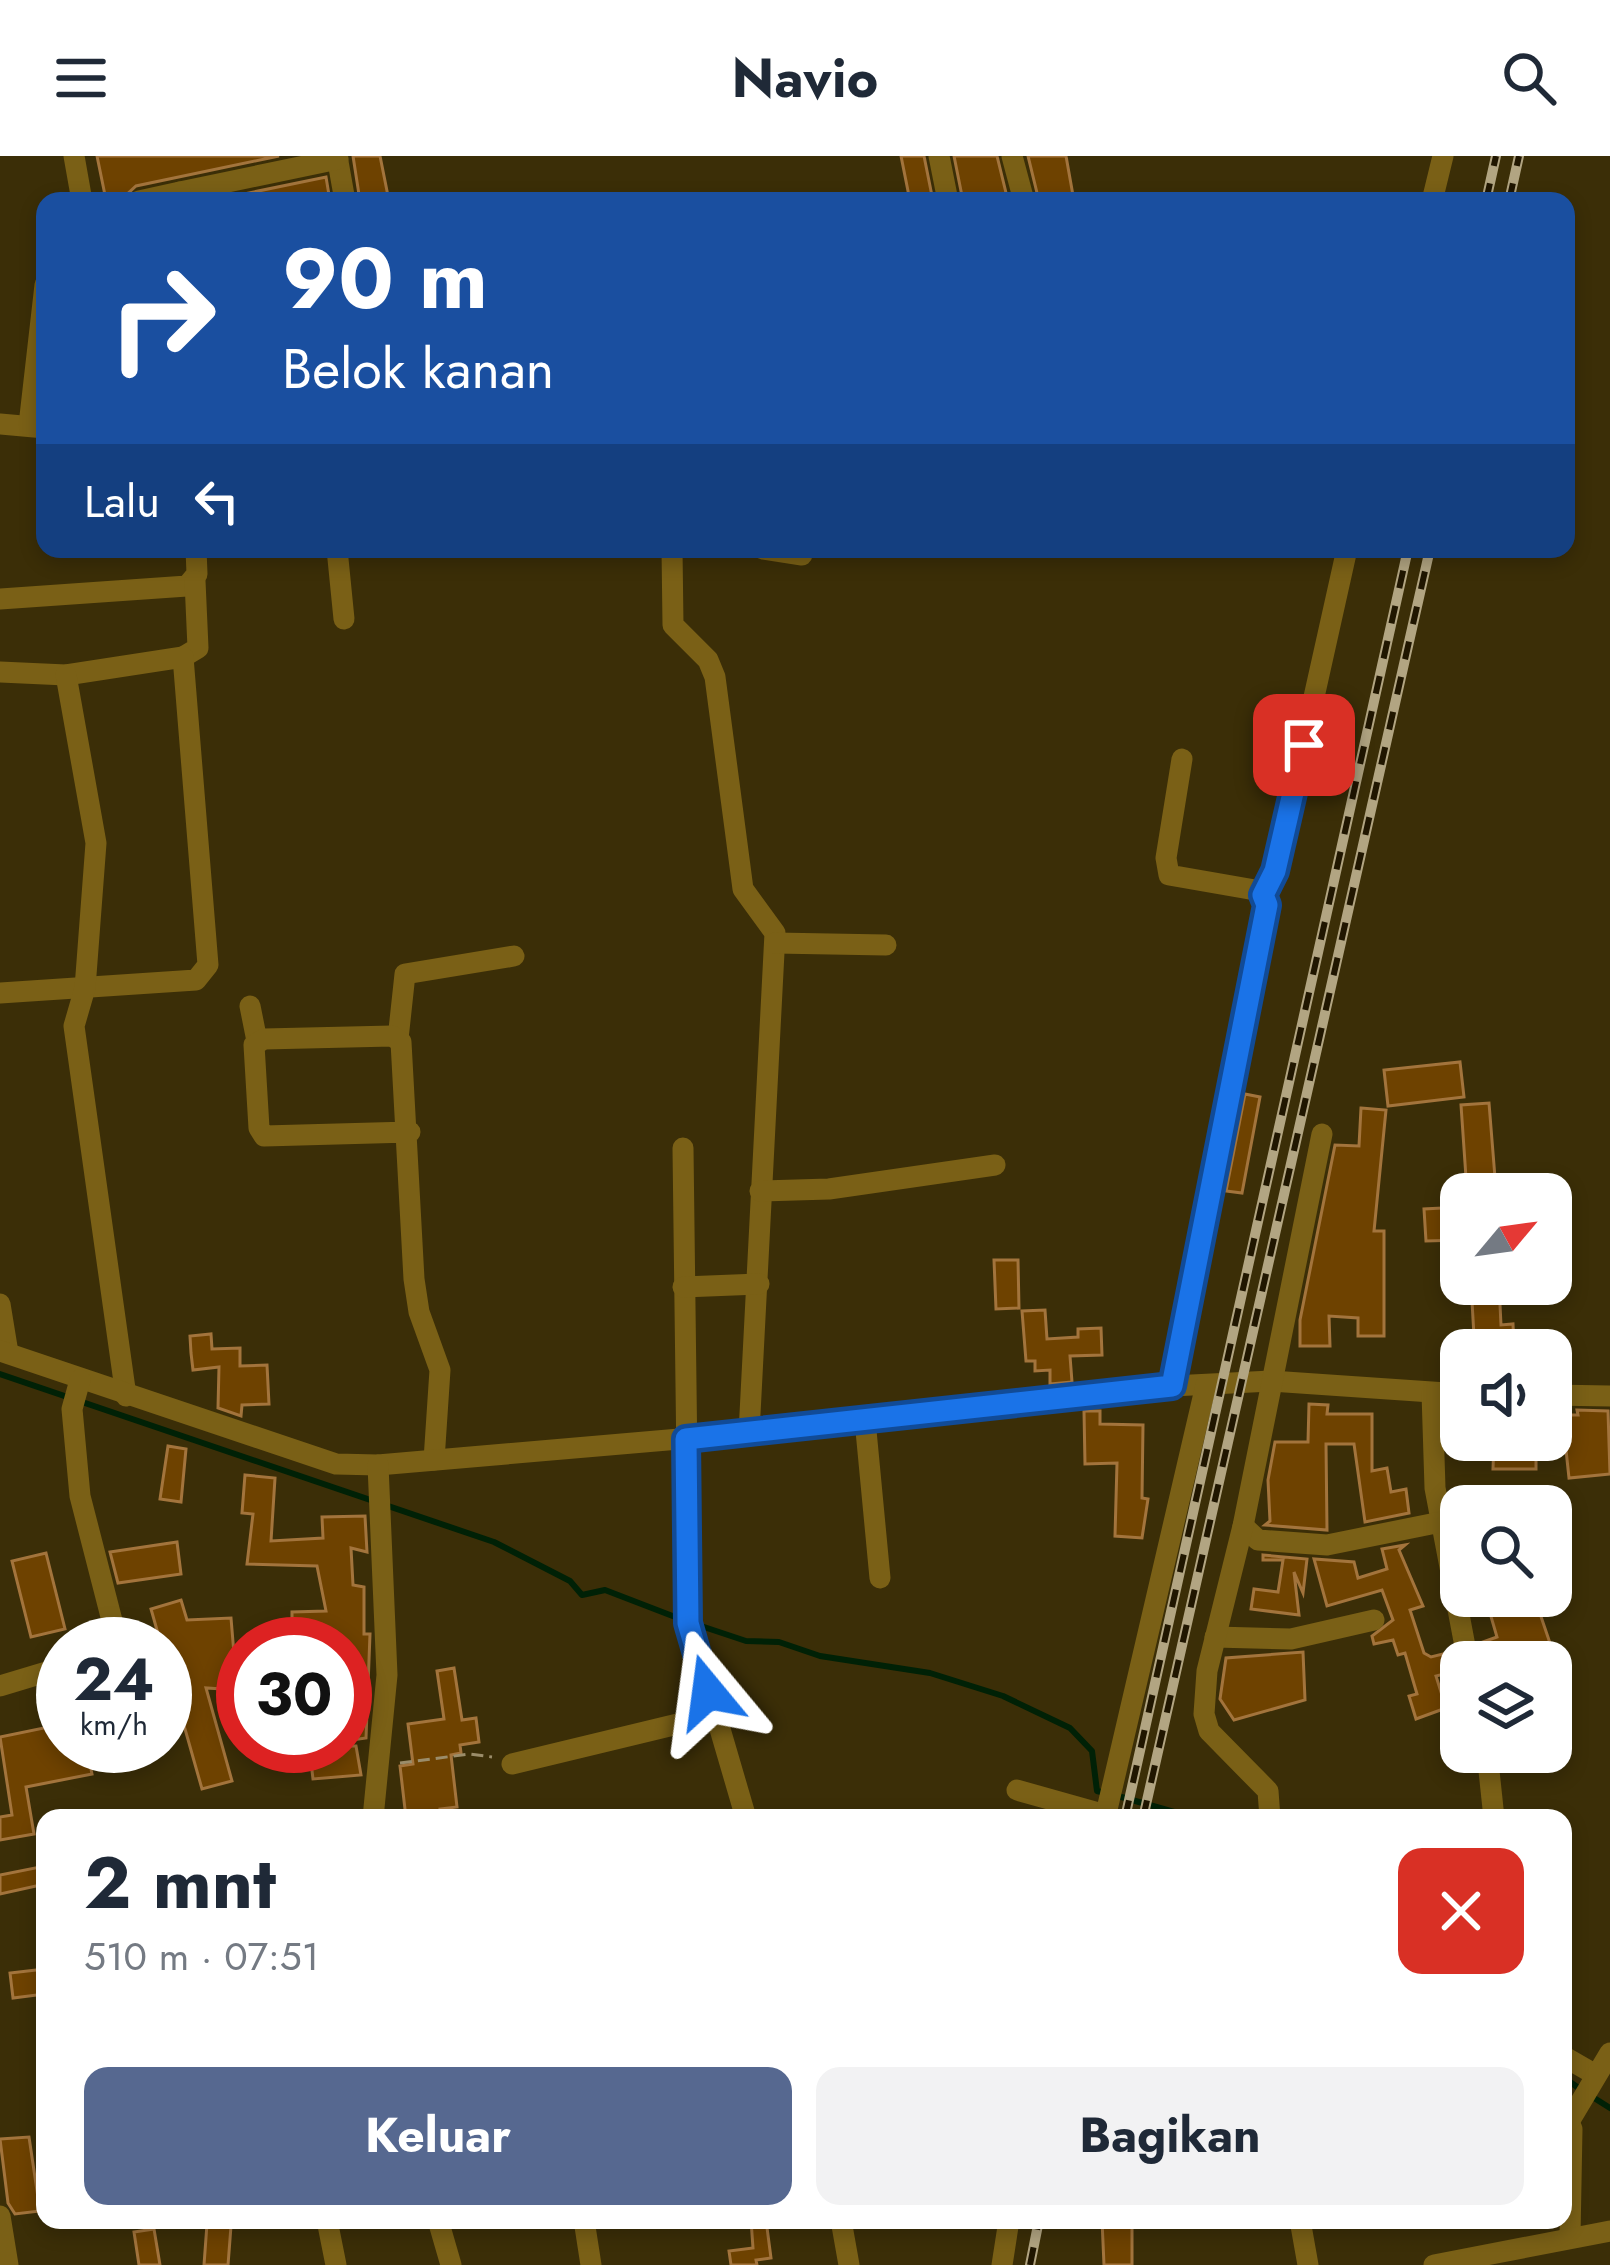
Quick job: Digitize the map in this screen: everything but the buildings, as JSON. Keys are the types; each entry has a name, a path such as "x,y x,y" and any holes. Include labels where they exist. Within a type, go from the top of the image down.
{"street":[{"path":"74,156 80,192"},
{"path":"939,156 946,192"},
{"path":"1012,156 1022,192"},
{"path":"1434,192 1443,156"},
{"path":"201,192 338,157 344,192"},
{"path":"0,424 36,427"},
{"path":"0,672 66,675 183,657 198,648 196,558"},
{"path":"338,558 344,619"},
{"path":"671,558 673,625 708,660 715,677 743,889 771,922 775,943 749,1433"},
{"path":"1172,1386 1267,905 1263,895 1279,854 1345,558"},
{"path":"0,599 187,586 195,581"},
{"path":"0,993 196,980 208,965 183,657"},
{"path":"66,675 92,796 96,843 85,988 74,1026 126,1396"},
{"path":"1182,759 1166,858 1168,875 1263,895"},
{"path":"775,943 886,945"},
{"path":"434,1460 440,1370 419,1312 414,1279 410,1132 398,1039 406,974 514,956"},
{"path":"250,1006 257,1041 259,1127 264,1136 410,1132"},
{"path":"257,1041 398,1039"},
{"path":"1271,1809 1265,1786 1205,1723 1214,1637 1243,1526 1322,1135"},
{"path":"683,1148 688,1623 743,1809"},
{"path":"760,1191 830,1189 995,1165"},
{"path":"683,1287 759,1284"},
{"path":"0,1304 4,1352 77,1393 126,1396 336,1464 378,1465 686,1439 1172,1386 1271,1381 1440,1394"},
{"path":"1107,1809 1206,1385"},
{"path":"77,1393 80,1496 111,1617"},
{"path":"1432,1394 1440,1508"},
{"path":"1572,1395 1610,1396"},
{"path":"865,1420 880,1578"},
{"path":"373,1809 387,1675 378,1465"},
{"path":"1243,1526 1258,1540 1328,1545 1440,1522"},
{"path":"1214,1637 1291,1639 1374,1620"},
{"path":"0,1686 36,1675"},
{"path":"512,1764 715,1715"},
{"path":"1489,1773 1493,1809"},
{"path":"1017,1790 1087,1809"},
{"path":"1572,2109 1610,2053"},
{"path":"1572,2061 1596,2075"},
{"path":"0,2216 8,2265"},
{"path":"329,2229 336,2265"},
{"path":"441,2229 452,2265"},
{"path":"586,2229 592,2265"},
{"path":"841,2229 842,2264"},
{"path":"1002,2265 1008,2229"},
{"path":"1302,2229 1308,2265"},
{"path":"1570,2229 1570,2237"},
{"path":"1434,2265 1610,2231"}],"path":[{"path":"375,1767 470,1754 512,1764"}],"waterway":[{"path":"0,1374 494,1542 570,1581 582,1595 605,1590 683,1620"},
{"path":"695,1624 746,1641 779,1642 820,1656 930,1673 1003,1696 1070,1728 1092,1751 1097,1791 1105,1793"},
{"path":"1118,1796 1164,1809"},
{"path":"1572,2083 1580,2089"},
{"path":"1591,2096 1610,2108"}],"railway":[{"path":"1488,192 1496,156"},
{"path":"1511,192 1519,156"},
{"path":"1127,1809 1406,558"},
{"path":"1145,1809 1428,558"},
{"path":"1030,2265 1037,2229"}],"route":[{"path":"708,1692 688,1623 686,1439 1172,1386 1267,905 1263,895 1275,871 1304,745"}]}
